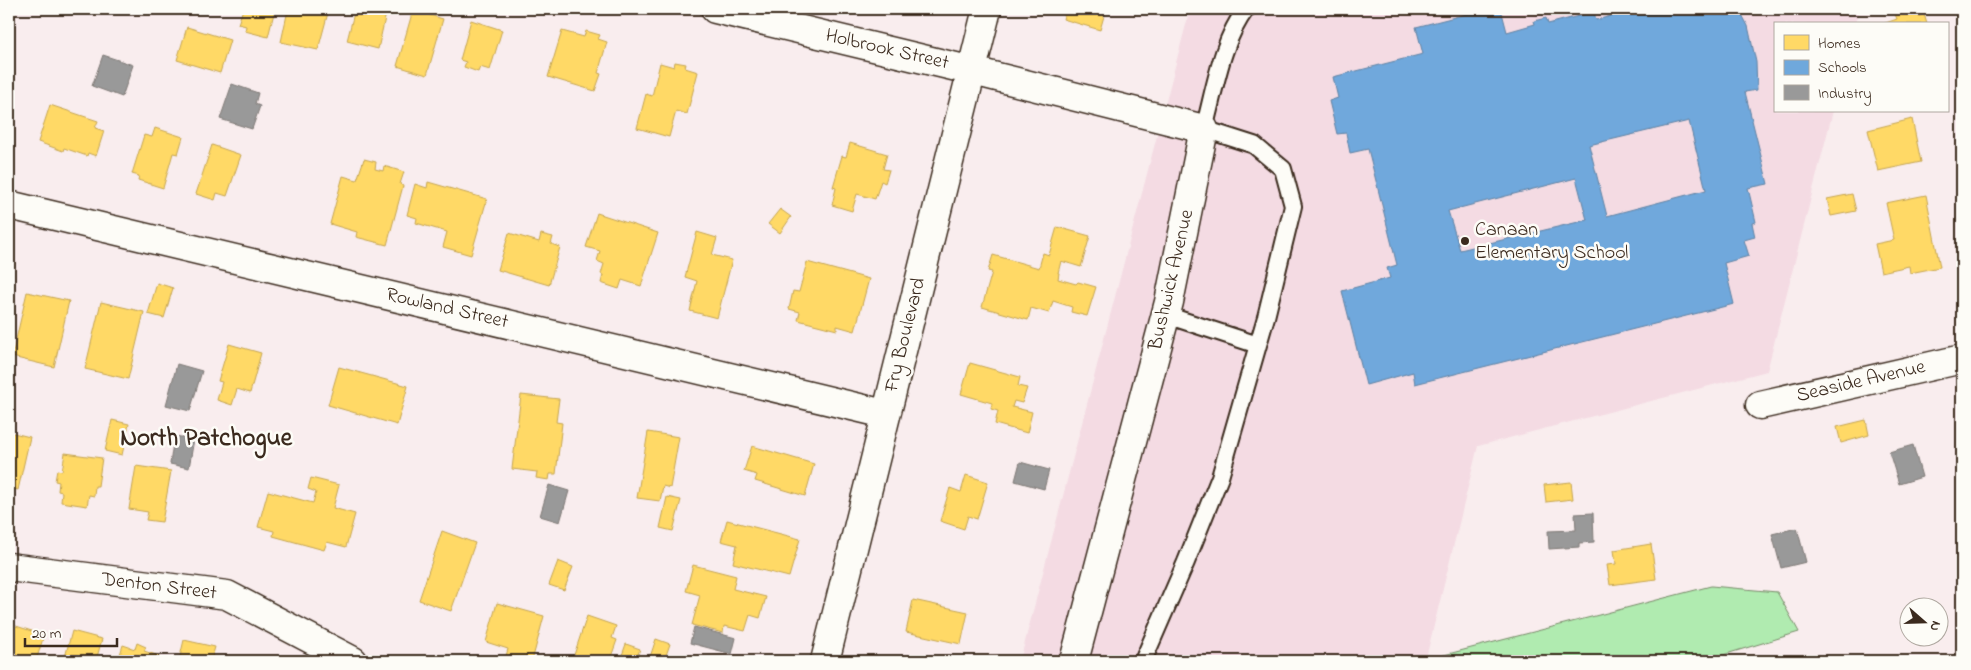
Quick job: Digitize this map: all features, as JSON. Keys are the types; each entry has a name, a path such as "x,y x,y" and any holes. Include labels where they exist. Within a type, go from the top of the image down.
{"street":[{"name":"Holbrook Street","path":"715,9 973,70"},
{"name":"Fry Boulevard","path":"825,661 987,9"},
{"path":"973,70 1204,129"},
{"name":"Bushwick Avenue","path":"1074,661 1166,315 1204,129"},
{"name":"Rowland Street","path":"9,204 885,414"},
{"name":"Seaside Avenue","path":"1760,405 1962,358"},
{"name":"Denton Street","path":"9,568 226,595 353,661"}],"lane":[{"path":"1142,661 1186,562 1220,477 1258,345 1293,206 1283,169 1254,145 1204,129 1226,44 1235,23 1246,9"},
{"path":"1166,315 1258,345"}],"shaded area":[{"name":"Canaan Elementary School","path":"1190,9 1860,9 1857,22 1774,22 1774,112 1833,112 1767,371 1478,446 1427,654 1396,661 1020,661"}],"green space":[{"path":"1711,586 1777,592 1799,632 1703,661 1421,661"}],"building: Homes":[{"path":"243,9 275,9 268,37 245,31 246,26 238,24"},
{"path":"295,9 329,9 318,50 281,42 288,10 294,11"},
{"path":"355,9 387,9 378,49 347,41"},
{"path":"1066,9 1106,9 1100,30 1063,19"},
{"path":"1893,9 1917,9 1919,16 1924,14 1926,22 1889,22 1897,19"},
{"path":"413,10 443,19 427,75 397,66"},
{"path":"471,20 502,30 490,70 480,67 478,72 464,67 466,62 460,60"},
{"path":"187,27 230,40 220,73 177,60"},
{"path":"562,31 584,37 586,31 600,35 598,39 607,42 598,73 601,74 595,91 548,77"},
{"path":"9,60 14,62 9,79"},
{"path":"675,62 686,64 685,68 698,72 687,114 676,111 669,137 637,128 646,94 652,96 660,63 674,67"},
{"path":"50,105 98,121 95,128 104,131 96,156 88,153 87,156 64,148 63,151 38,142"},
{"path":"1912,119 1921,162 1878,171 1868,130"},
{"path":"155,128 183,137 178,154 173,153 163,188 138,180 139,176 132,174 144,135 152,137"},
{"path":"850,143 887,154 883,169 889,170 885,183 881,181 875,199 857,194 852,211 832,205 836,188 833,187 842,156 846,157"},
{"path":"212,145 241,155 227,196 217,193 215,200 196,194"},
{"path":"364,159 376,162 375,169 383,171 384,166 404,172 400,184 403,186 387,245 356,237 357,232 330,224 343,176 357,180"},
{"path":"428,182 487,199 471,255 443,247 447,232 416,223 417,218 407,215 415,184 427,188"},
{"path":"1852,194 1856,211 1831,216 1827,199"},
{"path":"1926,195 1940,267 1910,273 1909,266 1881,272 1875,244 1894,240 1886,203"},
{"path":"780,209 791,217 780,233 768,224"},
{"path":"597,213 658,233 641,286 622,280 619,289 601,283 604,264 597,261 600,251 586,247"},
{"path":"1057,227 1090,236 1081,267 1061,261 1058,273 1058,279 1096,287 1087,316 1071,312 1072,307 1053,301 1049,313 1031,308 1028,320 982,307 992,272 988,271 993,255 1039,268 1043,253 1049,255"},
{"path":"697,232 717,238 712,255 732,260 717,318 690,311 697,281 685,277"},
{"path":"509,233 539,242 541,234 553,237 551,244 560,247 549,285 498,270"},
{"path":"807,262 869,279 855,331 837,326 837,330 798,320 800,312 789,309 793,291 799,292"},
{"path":"157,283 173,288 164,318 148,314"},
{"path":"9,287 12,287 9,303"},
{"path":"27,292 69,301 54,367 12,357"},
{"path":"101,302 144,312 128,379 85,369"},
{"path":"229,344 261,353 250,393 237,389 232,405 217,400 222,382 218,381"},
{"path":"970,363 1020,377 1018,386 1027,388 1022,403 1014,401 1012,407 1032,412 1027,433 995,424 998,411 991,409 992,403 961,394"},
{"path":"339,367 408,386 397,425 328,405"},
{"path":"521,395 559,399 556,422 562,423 556,474 550,474 549,480 536,478 537,472 512,469"},
{"path":"112,420 129,424 122,455 105,451"},
{"path":"1866,420 1869,435 1841,443 1837,427"},
{"path":"9,432 30,437 18,490 9,488"},
{"path":"648,432 679,437 670,488 663,486 660,501 637,498"},
{"path":"752,446 814,464 805,496 755,481 757,475 744,471"},
{"path":"65,453 102,458 98,486 95,486 94,496 89,495 87,506 61,502 62,492 58,491 59,482 55,481 57,470 62,471"},
{"path":"136,466 171,471 162,522 146,520 148,512 129,509"},
{"path":"966,475 988,482 977,519 968,516 964,529 940,521 950,488 961,492"},
{"path":"311,478 339,485 333,508 355,514 346,547 327,542 324,550 273,536 274,531 258,527 268,491 313,503 316,492 308,489"},
{"path":"1571,482 1573,499 1546,502 1544,485"},
{"path":"667,497 681,500 673,531 660,528"},
{"path":"727,520 800,539 789,577 733,563 737,545 721,541"},
{"path":"442,531 475,543 451,611 419,600"},
{"path":"1651,544 1656,579 1610,585 1607,565 1616,564 1614,550"},
{"path":"558,561 573,567 564,590 549,585"},
{"path":"693,565 736,576 733,589 766,597 760,618 750,615 745,631 724,626 723,633 692,625 700,595 686,591"},
{"path":"913,600 968,612 961,644 906,632"},
{"path":"497,603 544,616 532,661 523,661 506,656 508,649 486,642"},
{"path":"587,616 616,626 612,638 617,640 611,657 607,656 605,661 572,661"},
{"path":"10,624 44,635 36,661 9,661"},
{"path":"72,631 102,639 96,661 64,661"},
{"path":"656,639 670,644 664,661 650,657"},
{"path":"184,640 215,647 211,661 179,661"},
{"path":"137,643 146,647 144,651 159,656 157,661 118,661 123,645 135,649"},
{"path":"626,644 640,649 637,657 640,658 639,661 620,661"},
{"path":"954,657 974,661 953,661"}],"building: Schools":[{"path":"1486,9 1501,9 1507,32 1535,24 1534,21 1546,18 1548,24 1594,12 1596,20 1611,16 1609,9 1739,9 1748,26 1756,62 1757,90 1745,92 1768,184 1748,188 1756,222 1752,223 1755,237 1744,240 1749,256 1724,263 1734,304 1415,384 1413,372 1366,385 1342,291 1390,278 1387,268 1397,265 1368,149 1350,153 1346,133 1337,134 1329,101 1338,98 1333,77 1423,54 1416,27","holes":["1689,121 1706,190 1607,216 1589,145","1576,178 1587,220 1460,250 1448,211"]}],"building: Industry":[{"path":"103,55 133,65 122,97 92,86"},
{"path":"232,84 258,93 255,104 260,106 252,129 220,119"},
{"path":"177,364 202,371 190,411 166,405"},
{"path":"174,436 194,439 189,468 170,464"},
{"path":"1913,445 1922,477 1899,484 1889,452"},
{"path":"1020,462 1049,470 1044,489 1015,481"},
{"path":"549,485 569,491 560,522 540,516"},
{"path":"1593,513 1594,542 1579,543 1579,547 1549,549 1548,531 1576,530 1575,514"},
{"path":"1797,528 1806,562 1781,568 1772,534"},
{"path":"694,627 736,638 732,654 690,643"}],"place":[{"name":"Canaan Elementary School","path":"1465,241"}],"district":[{"name":"North Patchogue","path":"206,439"}]}
